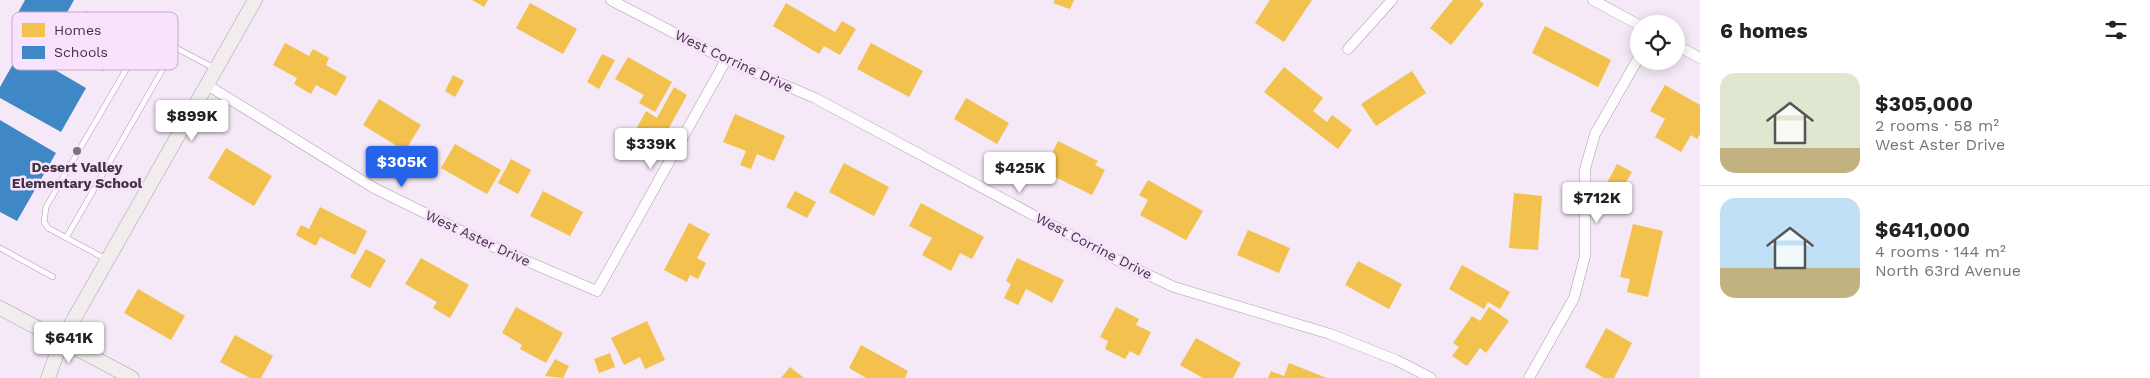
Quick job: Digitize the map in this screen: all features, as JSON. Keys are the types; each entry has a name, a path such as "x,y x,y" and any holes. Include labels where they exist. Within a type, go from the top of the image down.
{"street":[{"path":"48,378 62,340 255,0"},
{"name":"West Corrine Drive","path":"611,0 726,60 815,98 1117,260 1174,287 1330,334 1396,360 1431,378"},
{"path":"1348,49 1392,0"},
{"path":"1593,0 1630,20"},
{"path":"1685,50 1700,58"},
{"name":"West Aster Drive","path":"207,85 374,188 496,248 597,291 726,60"},
{"path":"1529,378 1574,298 1585,256 1585,169 1595,134 1632,70"},
{"path":"0,308 132,378"}],"lane":[{"path":"178,50 216,70"},
{"path":"108,261 48,228 44,222 46,208 126,70"},
{"path":"66,238 162,70"},
{"path":"0,248 52,277"}],"building: Homes":[{"path":"472,0 488,0 484,7"},
{"path":"1055,0 1074,0 1070,9 1053,3"},
{"path":"1270,0 1312,0 1284,42 1255,23"},
{"path":"1453,0 1479,0 1484,4 1451,45 1430,28"},
{"path":"530,3 577,29 563,54 516,28"},
{"path":"786,3 835,32 842,21 856,29 840,55 824,46 819,54 773,26"},
{"path":"1545,26 1611,60 1598,87 1532,53"},
{"path":"285,43 309,56 313,49 329,58 326,65 347,77 336,96 316,85 311,94 294,84 297,78 273,65"},
{"path":"871,43 923,71 909,97 857,69"},
{"path":"602,54 615,60 599,89 587,82"},
{"path":"628,57 672,82 655,112 639,103 644,95 615,79"},
{"path":"1284,67 1323,98 1313,111 1327,122 1332,115 1352,130 1338,149 1264,92"},
{"path":"1412,71 1426,93 1376,126 1361,104"},
{"path":"453,75 464,81 455,97 445,91"},
{"path":"1665,85 1700,105 1700,134 1697,139 1691,135 1681,152 1655,137 1665,119 1650,111"},
{"path":"674,87 687,95 653,157 628,144 646,111 657,118"},
{"path":"966,98 1009,123 997,144 954,119"},
{"path":"379,99 421,125 405,151 363,125"},
{"path":"735,114 785,136 774,161 757,154 751,169 740,165 746,151 723,142"},
{"path":"1058,141 1098,161 1095,165 1105,170 1092,195 1043,171"},
{"path":"455,144 501,170 487,194 441,168"},
{"path":"226,148 272,176 254,206 208,178"},
{"path":"511,159 531,170 518,194 498,183"},
{"path":"844,163 889,187 874,216 829,192"},
{"path":"1617,164 1632,172 1620,193 1606,185"},
{"path":"1148,180 1203,211 1186,240 1140,215 1148,200 1139,195"},
{"path":"543,191 583,212 570,236 530,216"},
{"path":"795,191 816,202 807,218 786,207"},
{"path":"1514,193 1542,196 1538,250 1509,248"},
{"path":"921,203 984,237 972,259 960,253 951,271 922,255 932,238 909,226"},
{"path":"320,207 367,231 355,255 320,237 316,246 296,235 301,225 309,229"},
{"path":"689,223 710,234 697,258 706,263 698,279 690,275 687,282 664,270"},
{"path":"1633,224 1663,231 1648,297 1627,292 1630,279 1620,277"},
{"path":"1248,230 1290,248 1279,273 1237,255"},
{"path":"366,249 386,260 370,288 350,277"},
{"path":"421,258 469,285 450,318 433,308 437,302 405,284"},
{"path":"1017,258 1064,280 1052,303 1026,289 1018,305 1004,298 1011,284 1006,281"},
{"path":"1358,261 1402,284 1389,309 1345,285"},
{"path":"1462,265 1510,292 1500,309 1488,302 1484,309 1449,289"},
{"path":"138,289 185,316 171,340 124,313"},
{"path":"516,307 563,333 546,363 520,349 522,345 502,333"},
{"path":"1116,307 1139,319 1136,325 1151,332 1139,356 1130,351 1125,359 1105,349 1108,341 1100,337"},
{"path":"1489,307 1509,321 1486,353 1480,348 1467,366 1452,356 1459,347 1453,343 1472,316 1480,321"},
{"path":"647,321 665,360 645,369 640,357 624,365 611,338"},
{"path":"1606,328 1632,343 1614,378 1604,378 1585,367"},
{"path":"235,335 273,356 261,378 250,378 220,362"},
{"path":"1196,338 1241,363 1233,378 1203,378 1180,365"},
{"path":"861,345 908,371 905,378 866,378 849,368"},
{"path":"610,353 615,367 599,373 594,359"},
{"path":"555,359 569,366 563,378 545,376"},
{"path":"1289,363 1327,378 1268,378 1271,371 1284,376"},
{"path":"790,367 804,378 781,378"}],"building: Schools":[{"path":"25,0 74,0 67,12 18,12"},
{"path":"12,66 12,70 55,70 86,88 61,132 0,98 0,87"},
{"path":"0,120 56,153 17,221 0,212"}],"place":[{"name":"Desert Valley Elementary School","path":"77,151"}]}
